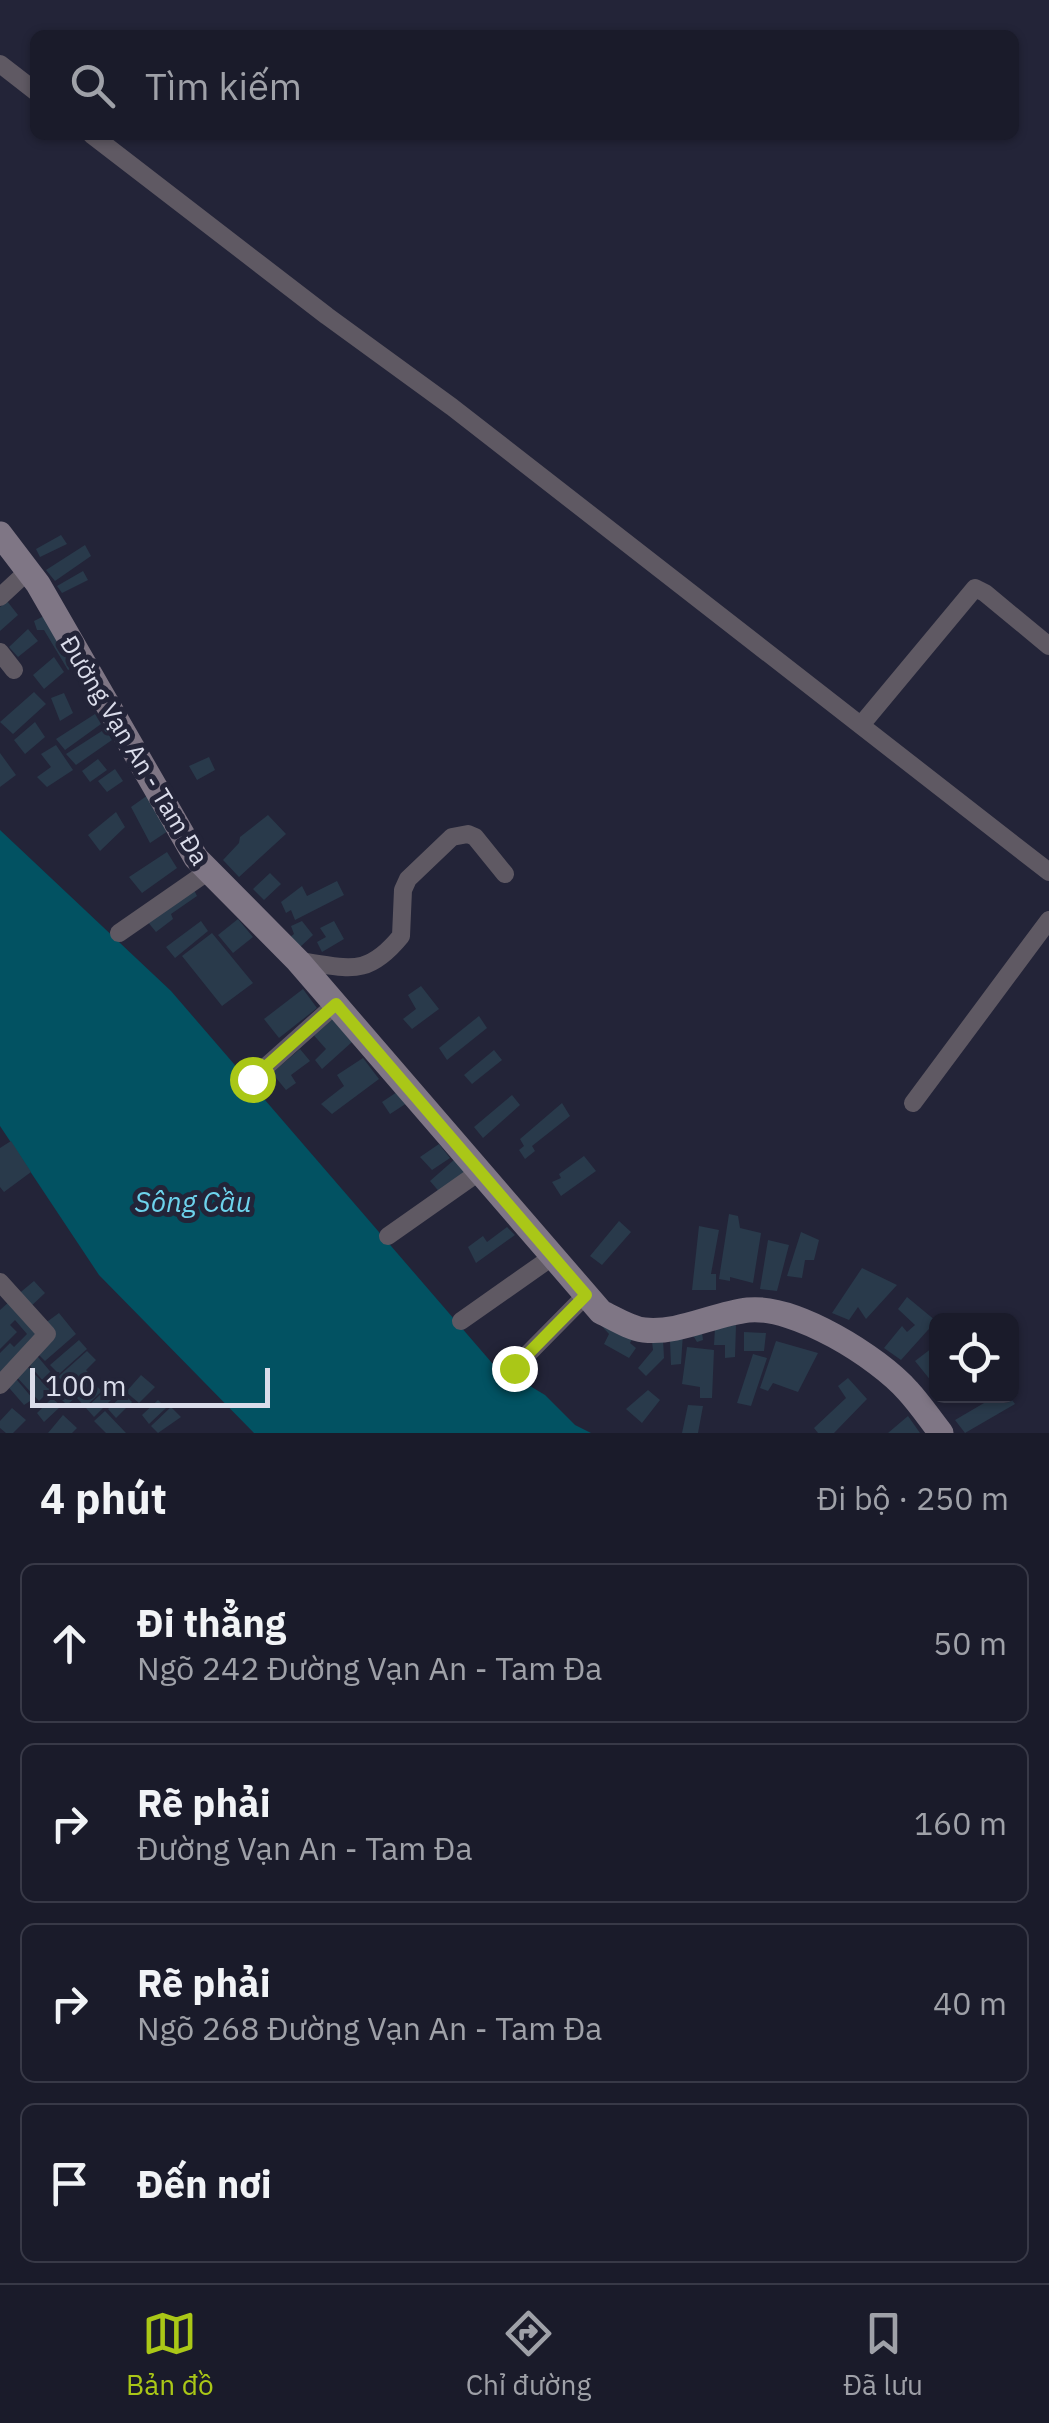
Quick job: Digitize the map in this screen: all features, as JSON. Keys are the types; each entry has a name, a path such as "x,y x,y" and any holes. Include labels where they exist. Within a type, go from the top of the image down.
{"main road":[{"name":"Đường Vạn An - Tam Đa","path":"0,534 28,571 207,872 298,960 601,1312 645,1330 767,1309 827,1332 874,1360 907,1389 941,1433"}],"street":[{"path":"0,64 30,87"},
{"path":"98,140 452,407 1049,872"},
{"path":"0,597 28,571"},
{"path":"861,726 975,588 985,592 1049,646"},
{"path":"0,652 14,670"},
{"path":"298,960 357,968 374,963 401,936 408,880 452,838 468,834 475,837 505,874"},
{"path":"119,933 207,872"},
{"path":"913,1102 1049,920"},
{"path":"252,1079 336,1004"},
{"path":"388,1236 479,1172"},
{"path":"461,1321 552,1256"},
{"path":"0,1282 46,1334 0,1384"},
{"path":"514,1368 586,1295"}],"water":[{"name":"Sông Cầu","path":"0,830 171,991 492,1363 545,1395 575,1425 591,1433 254,1433 99,1275 0,1126"}],"building":[{"path":"61,535 67,544 40,557 36,549"},
{"path":"85,545 91,556 55,581 46,570"},
{"path":"83,571 88,580 62,593 57,586"},
{"path":"7,601 18,615 0,631 0,607"},
{"path":"48,614 78,665 68,670 44,630 37,630 34,621"},
{"path":"28,629 38,641 18,657 9,647"},
{"path":"54,657 64,672 44,689 33,675"},
{"path":"34,692 46,704 13,734 0,722"},
{"path":"64,693 73,713 60,721 51,698"},
{"path":"95,714 101,724 65,750 56,739"},
{"path":"35,722 45,737 25,754 14,740"},
{"path":"105,729 112,740 76,765 66,754"},
{"path":"56,745 73,770 47,787 37,777 51,767 41,754"},
{"path":"0,753 16,775 0,787"},
{"path":"209,757 215,770 197,780 189,766"},
{"path":"98,759 107,770 90,782 82,771"},
{"path":"115,769 123,781 107,792 98,781"},
{"path":"148,795 168,831 150,843 131,807"},
{"path":"116,812 125,827 100,851 88,835"},
{"path":"268,815 286,834 239,877 223,860 240,837"},
{"path":"167,852 177,868 142,893 129,877"},
{"path":"270,873 281,884 264,900 253,889"},
{"path":"337,881 344,895 295,920 291,910 286,913 281,902 302,886 307,896"},
{"path":"192,886 197,896 171,914 173,919 156,932 147,921"},
{"path":"238,919 253,937 233,953 218,935"},
{"path":"201,921 208,931 175,958 166,947"},
{"path":"302,921 313,935 299,948 290,937 294,934 291,926"},
{"path":"334,921 344,939 322,952 317,942 326,937 320,928"},
{"path":"212,933 253,983 222,1006 182,956"},
{"path":"421,986 439,1009 412,1029 403,1019 416,1009 408,995"},
{"path":"303,989 317,1008 279,1038 264,1019"},
{"path":"329,1016 352,1042 322,1069 315,1060 326,1049 310,1031"},
{"path":"479,1016 487,1028 447,1060 439,1048"},
{"path":"300,1049 310,1061 291,1075 296,1083 286,1090 272,1073"},
{"path":"494,1050 502,1060 472,1084 464,1075"},
{"path":"363,1058 379,1079 332,1114 321,1104 344,1086 337,1075"},
{"path":"397,1092 407,1103 390,1114 382,1102"},
{"path":"512,1095 520,1105 483,1138 474,1127"},
{"path":"562,1103 570,1116 532,1146 535,1151 525,1159 519,1150 524,1146 520,1139"},
{"path":"11,1141 31,1172 4,1192 0,1187 0,1148"},
{"path":"439,1144 450,1158 432,1170 420,1157"},
{"path":"584,1156 596,1171 561,1196 552,1182"},
{"path":"455,1159 468,1175 442,1195 430,1181"},
{"path":"729,1214 738,1216 740,1228 761,1233 753,1283 730,1277 730,1281 719,1279"},
{"path":"619,1221 631,1232 602,1265 590,1256"},
{"path":"699,1226 719,1230 711,1274 716,1274 716,1290 692,1290"},
{"path":"507,1227 515,1235 476,1263 468,1247 483,1236 487,1242"},
{"path":"801,1232 819,1240 814,1260 805,1260 802,1278 787,1276"},
{"path":"768,1240 789,1245 777,1291 760,1289"},
{"path":"862,1268 897,1285 866,1319 858,1307 849,1320 832,1313"},
{"path":"34,1281 45,1293 28,1309 16,1296"},
{"path":"907,1297 929,1315 929,1329 901,1360 884,1348 902,1326 907,1332 915,1325 898,1309"},
{"path":"10,1301 44,1334 31,1347 27,1343 30,1348 0,1380 0,1353 10,1343 14,1347 27,1334 15,1320 10,1325 17,1332 0,1349 0,1310"},
{"path":"59,1313 76,1334 45,1361 33,1349 44,1324"},
{"path":"600,1324 637,1331 630,1343 636,1348 629,1358 604,1344 609,1334"},
{"path":"701,1325 703,1340 697,1342 683,1333 681,1364 671,1365 670,1341 663,1339 664,1358 646,1376 638,1368 653,1350 651,1333"},
{"path":"736,1325 735,1357 725,1358 725,1345 714,1345 715,1328"},
{"path":"744,1332 766,1333 764,1351 744,1351"},
{"path":"79,1340 87,1349 59,1374 50,1365"},
{"path":"776,1341 818,1353 798,1392 773,1383 768,1391 760,1388"},
{"path":"687,1347 714,1350 712,1398 700,1398 700,1387 682,1384"},
{"path":"929,1350 929,1378 915,1361"},
{"path":"33,1351 54,1376 45,1383 25,1360"},
{"path":"87,1351 96,1360 86,1370 95,1380 67,1405 58,1396 77,1379 67,1385 58,1377"},
{"path":"753,1354 767,1358 751,1406 737,1403"},
{"path":"24,1363 50,1390 39,1401 13,1373"},
{"path":"12,1374 33,1399 24,1405 4,1382"},
{"path":"141,1375 155,1387 139,1403 126,1392"},
{"path":"848,1378 867,1399 834,1433 818,1433 814,1428 846,1398 838,1386"},
{"path":"93,1383 102,1391 85,1407 77,1398"},
{"path":"648,1390 660,1400 642,1423 626,1409"},
{"path":"102,1393 111,1400 94,1417 86,1408"},
{"path":"124,1394 132,1402 116,1418 108,1409"},
{"path":"52,1398 61,1406 44,1422 37,1413"},
{"path":"158,1400 166,1408 149,1424 142,1415"},
{"path":"984,1403 1015,1404 965,1433 955,1420"},
{"path":"688,1405 703,1406 698,1433 682,1433"},
{"path":"171,1407 181,1417 158,1433 151,1426"},
{"path":"12,1408 26,1420 13,1433 6,1433 0,1428 0,1421"},
{"path":"105,1411 126,1433 106,1433 94,1421"},
{"path":"63,1415 77,1428 72,1433 48,1433"},
{"path":"908,1416 920,1433 888,1433"}],"route":[{"path":"252,1079 336,1004 586,1295 514,1368"}]}
